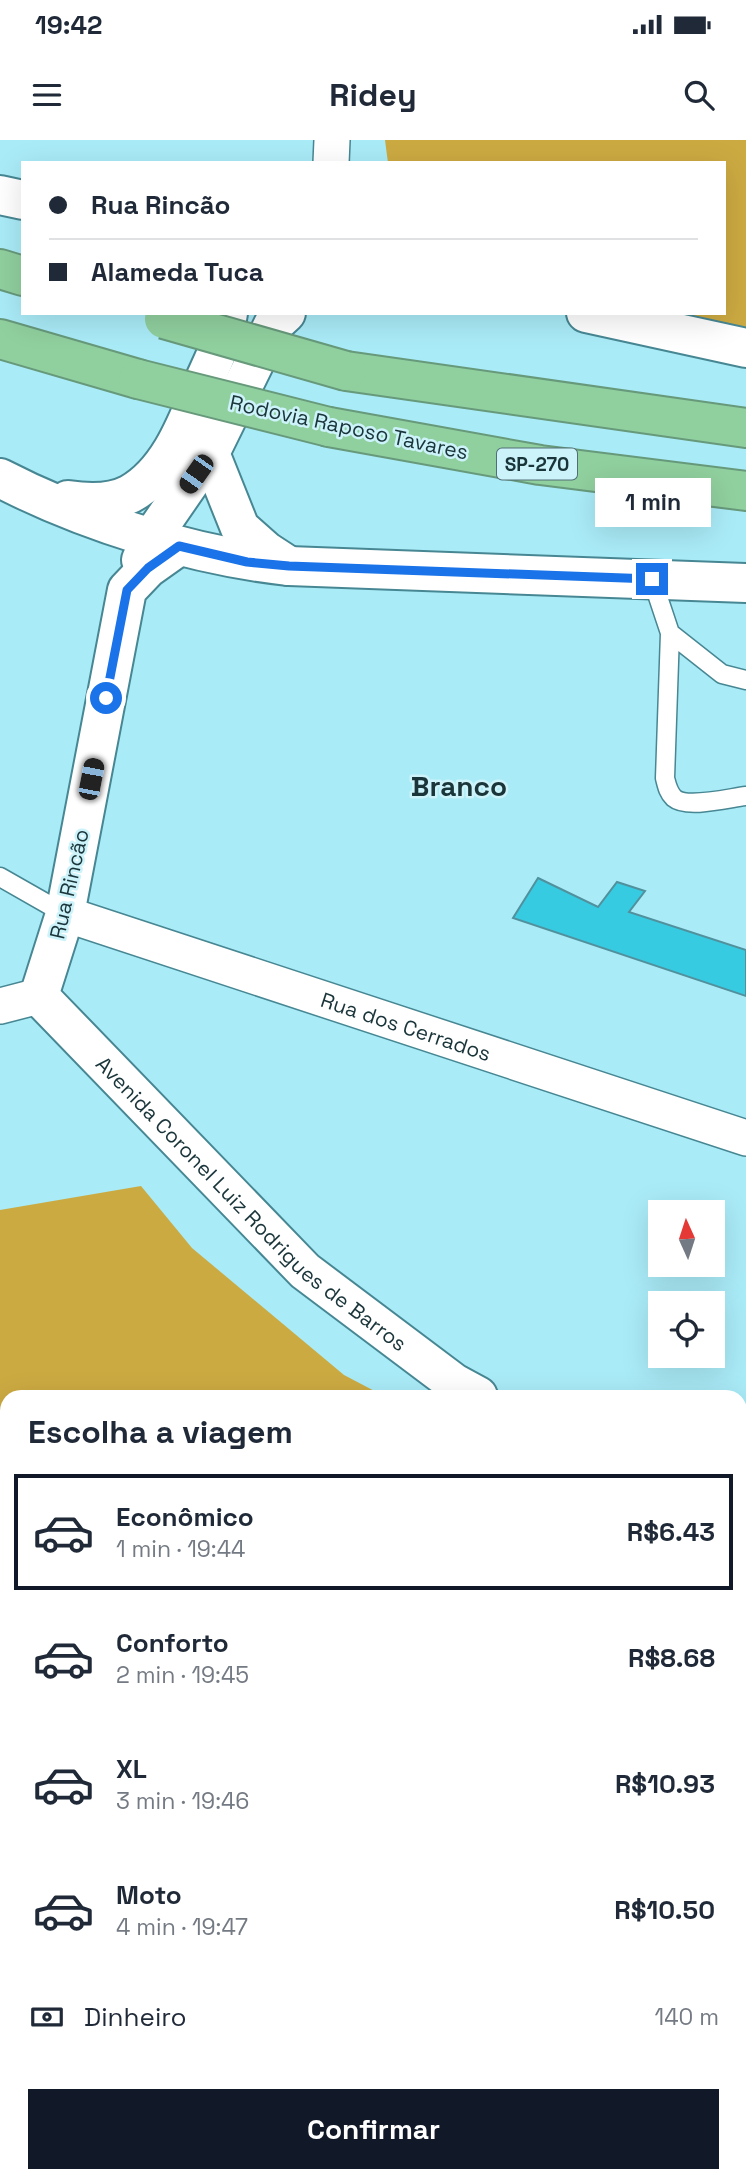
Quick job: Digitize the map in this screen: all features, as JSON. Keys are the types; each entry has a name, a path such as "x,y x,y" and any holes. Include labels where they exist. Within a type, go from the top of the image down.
{"highway":[{"path":"0,269 21,275"},
{"path":"154,316 346,371 746,428"},
{"name":"Rodovia Raposo Tavares","path":"0,339 138,379 329,427 540,465 746,491"}],"street":[{"path":"331,161 332,140"},
{"path":"0,195 21,200"},
{"path":"34,496 94,503 130,494 155,473 176,445 186,424 226,330 228,315"},
{"path":"595,315 746,348"},
{"name":"Rua Rincão","path":"39,996 65,914 127,590 165,542 279,317"},
{"path":"210,453 240,528 265,551 289,566"},
{"path":"0,478 34,496 165,542 247,562 289,566 746,583"},
{"path":"93,517 110,545 127,590"},
{"name":"Rua dos Cerrados","path":"65,914 746,1138"},
{"path":"0,1006 39,996"},
{"name":"Avenida Coronel Luiz Rodrigues de Barros","path":"39,996 305,1271 467,1390"}],"lane":[{"path":"652,579 670,633 665,778 668,792 677,800 688,803 746,796"},
{"path":"670,633 722,674 746,680"},
{"path":"0,877 65,914"}],"shaded area":[{"path":"385,140 746,140 746,336 656,315 726,315 726,161 388,161"},
{"path":"141,1186 192,1248 344,1375 373,1390 0,1390 0,1210"}],"building":[{"path":"538,878 598,907 617,882 645,891 629,912 746,950 746,996 513,918"}],"district":[{"name":"Branco","path":"459,786"}],"route":[{"path":"106,698 127,590 148,568 179,546 247,562 289,566 652,579"}]}
